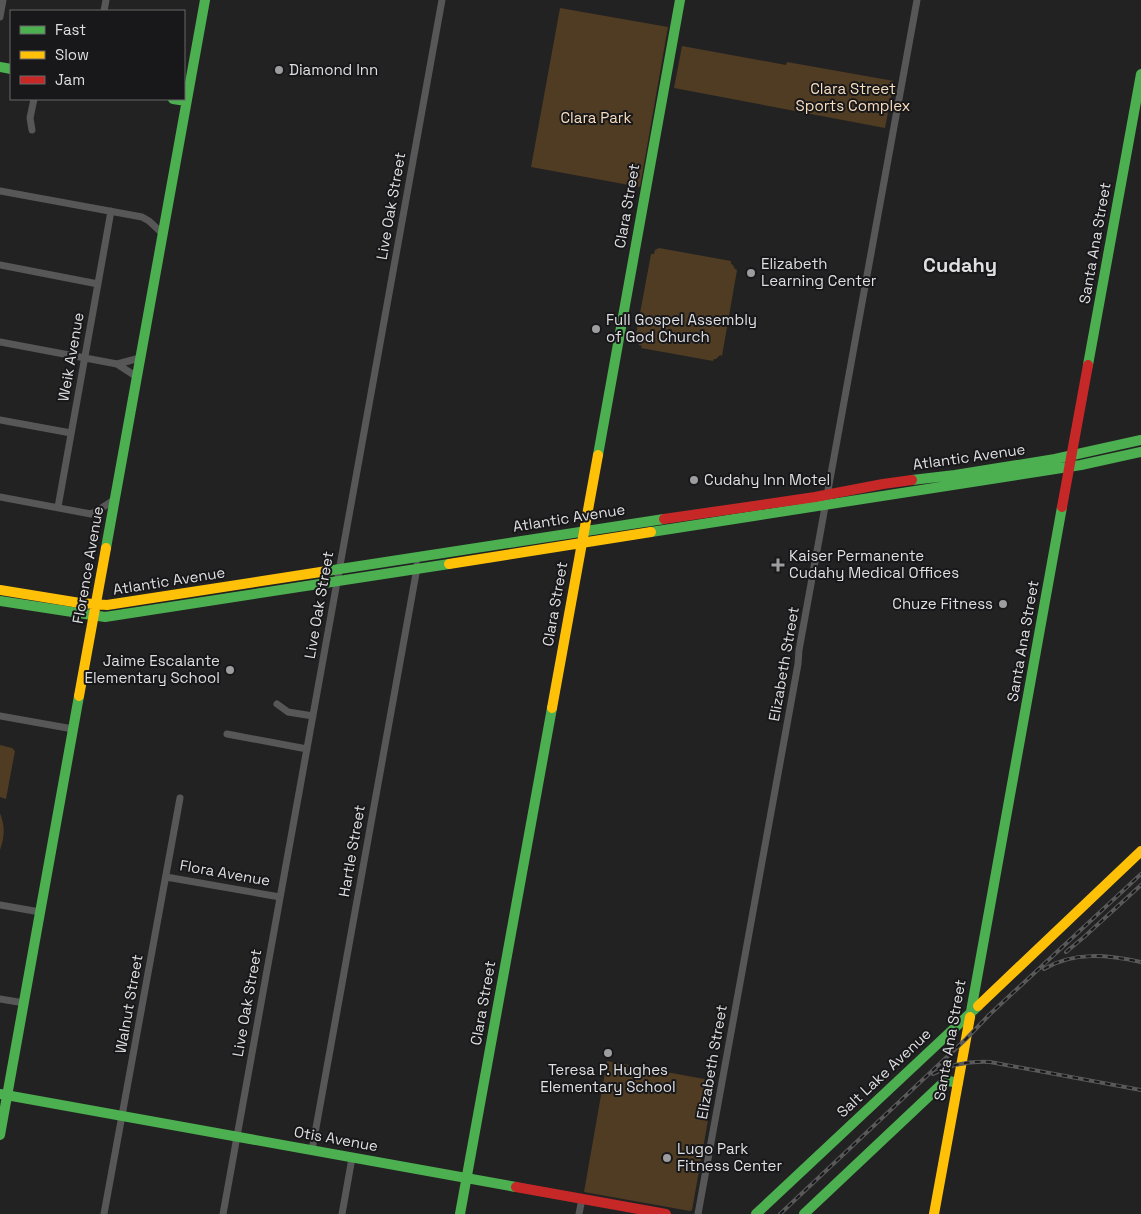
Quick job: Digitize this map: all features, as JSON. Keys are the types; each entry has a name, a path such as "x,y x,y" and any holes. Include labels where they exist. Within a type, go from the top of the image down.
{"street":[{"path":"0,17 3,0"},
{"name":"Florence Avenue","path":"0,1135 4,1095 24,1003 205,0"},
{"name":"Live Oak Street","path":"223,1214 442,0"},
{"name":"Clara Street","path":"460,1214 680,0"},
{"name":"Elizabeth Street","path":"698,1214 917,0"},
{"name":"Santa Ana Street","path":"934,1214 1141,74"},
{"path":"32,130 30,118 34,100"},
{"path":"180,100 186,101"},
{"path":"0,191 142,217 162,234"},
{"name":"Weik Avenue","path":"58,507 111,211"},
{"path":"0,265 98,284"},
{"path":"0,342 117,364 137,377"},
{"path":"117,364 140,358"},
{"path":"0,420 71,433"},
{"name":"Atlantic Avenue","path":"0,590 95,610 105,617 338,580 584,531 724,511 883,484 955,475 1072,455 1141,440"},
{"name":"Atlantic Avenue","path":"0,601 95,610 107,606 340,569 416,563 582,543 1070,466 1141,452"},
{"path":"0,497 91,514 115,500"},
{"name":"Hartle Street","path":"312,1150 416,563"},
{"path":"277,704 288,712 313,716"},
{"path":"0,716 73,729"},
{"path":"227,734 307,748"},
{"name":"Walnut Street","path":"104,1214 180,798"},
{"name":"Salt Lake Avenue","path":"756,1214 1141,850"},
{"name":"Flora Avenue","path":"166,877 280,897"},
{"path":"0,905 40,912"},
{"path":"0,999 24,1003"},
{"path":"804,1214 944,1082 958,1083"},
{"name":"Otis Avenue","path":"4,1095 666,1214"},
{"path":"342,1214 352,1158"},
{"path":"579,1214 582,1199"}],"green space":[{"name":"Clara Park","path":"560,8 668,27 640,187 531,167"},
{"name":"Clara Street Sports Complex","path":"682,46 786,65 787,62 894,81 885,128 674,88"},
{"path":"659,248 731,261 731,264 737,270 722,356 720,355 713,361 641,348 642,346 635,340 651,254 654,254 655,250"},
{"path":"0,745 12,748 15,751 6,799 0,797"},
{"path":"0,813 4,831 0,850"},
{"path":"607,1061 715,1081 692,1210 584,1192"}],"railway":[{"path":"780,1214 966,1039 989,1015 1141,874"},
{"path":"1066,952 1141,885"},
{"path":"1044,969 1067,959 1091,956 1104,956 1141,962"},
{"path":"933,1074 961,1064 990,1062 1141,1090"}],"traffic: fast":[{"path":"106,548 205,0"},
{"path":"598,455 680,0"},
{"path":"0,67 10,69"},
{"path":"1088,365 1141,74"},
{"path":"180,100 186,101"},
{"path":"912,480 1055,459 1141,440"},
{"path":"651,532 1081,465 1141,452"},
{"path":"970,1017 1062,507"},
{"path":"327,571 664,519"},
{"path":"0,601 105,617 449,564"},
{"path":"0,1135 79,696"},
{"path":"460,1214 552,708"},
{"path":"756,1214 978,1006"},
{"path":"804,1214 944,1082 958,1083"},
{"path":"0,1094 516,1187"}],"traffic: slow":[{"path":"552,708 598,455"},
{"path":"449,564 651,532"},
{"path":"79,696 106,548"},
{"path":"0,590 80,603 107,605 327,571"},
{"path":"978,1006 1141,851"},
{"path":"934,1214 970,1017"}],"traffic: jam":[{"path":"1062,507 1088,365"},
{"path":"664,519 815,497 912,480"},
{"path":"516,1187 666,1214"}],"place":[{"name":"Diamond Inn","path":"279,70"},
{"name":"Elizabeth Learning Center","path":"751,273"},
{"name":"Full Gospel Assembly of God Church","path":"596,329"},
{"name":"Cudahy Inn Motel","path":"694,480"},
{"name":"Kaiser Permanente Cudahy Medical Offices","path":"778,565"},
{"name":"Chuze Fitness","path":"1003,604"},
{"name":"Jaime Escalante Elementary School","path":"230,670"},
{"name":"Teresa P. Hughes Elementary School","path":"608,1053"},
{"name":"Lugo Park Fitness Center","path":"667,1158"}],"district":[{"name":"Cudahy","path":"960,265"}]}
